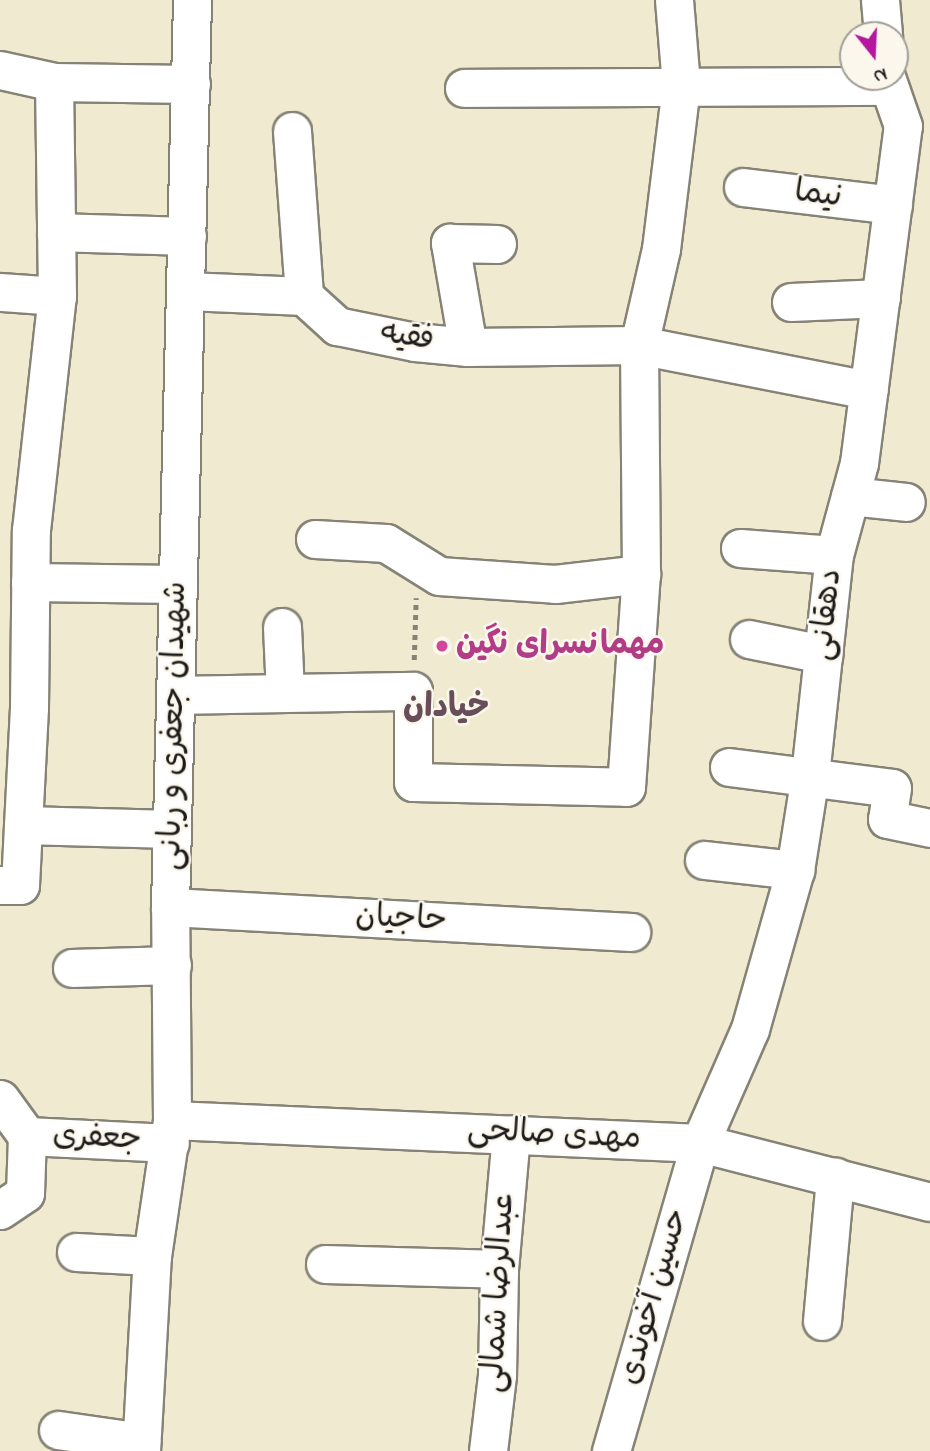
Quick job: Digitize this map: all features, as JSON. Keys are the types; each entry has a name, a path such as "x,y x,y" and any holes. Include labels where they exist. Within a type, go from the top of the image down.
{"street":[{"name":"شهیدان جعفری و ربانی","path":"141,1446 152,1256 171,1131 170,907 192,0"},
{"path":"176,695 413,691 413,782 626,787 641,574 639,345 661,249 681,85 674,0"},
{"path":"880,0 882,21"},
{"path":"0,70 54,82 191,84"},
{"path":"0,885 20,885 23,825 15,706 30,582 15,530 57,296 54,82"},
{"path":"464,88 839,83"},
{"name":"دهقانی","path":"699,1143 750,1029 795,870 810,775 834,555 850,496 869,390 893,205 916,130 892,91"},
{"path":"186,291 304,296 292,131"},
{"name":"نیما","path":"743,187 893,205"},
{"path":"56,232 187,236"},
{"path":"468,347 450,243 497,244"},
{"path":"0,292 57,296"},
{"name":"فقیه","path":"304,296 337,326 415,342 468,347 639,345 869,390"},
{"path":"791,302 881,298"},
{"path":"850,496 906,502"},
{"path":"315,539 386,543 439,576 555,584 641,574"},
{"path":"740,548 834,555"},
{"path":"30,582 178,584"},
{"path":"282,627 285,694"},
{"path":"749,639 823,654"},
{"path":"729,767 810,775 892,788 887,819 930,828"},
{"path":"23,825 172,829"},
{"path":"704,860 795,870"},
{"name":"حاجیان","path":"170,907 631,932"},
{"path":"72,968 172,965"},
{"path":"0,1099 27,1136"},
{"name":"مهدی صالحی","path":"171,1131 511,1135 699,1143 930,1202"},
{"name":"جعفری","path":"0,1210 24,1193 27,1136 171,1131"},
{"name":"عبدالرضا شمالی","path":"488,1451 497,1375 499,1269 511,1135"},
{"name":"حسین آخوندی","path":"611,1451 699,1143"},
{"path":"822,1321 835,1177"},
{"path":"76,1252 152,1256"},
{"path":"325,1264 499,1269"},
{"path":"58,1430 141,1446"}],"path":[{"path":"413,691 417,562"}],"place":[{"name":"مهمانسرای نگین","path":"442,646"}],"district":[{"name":"خیادان","path":"446,709"}]}
